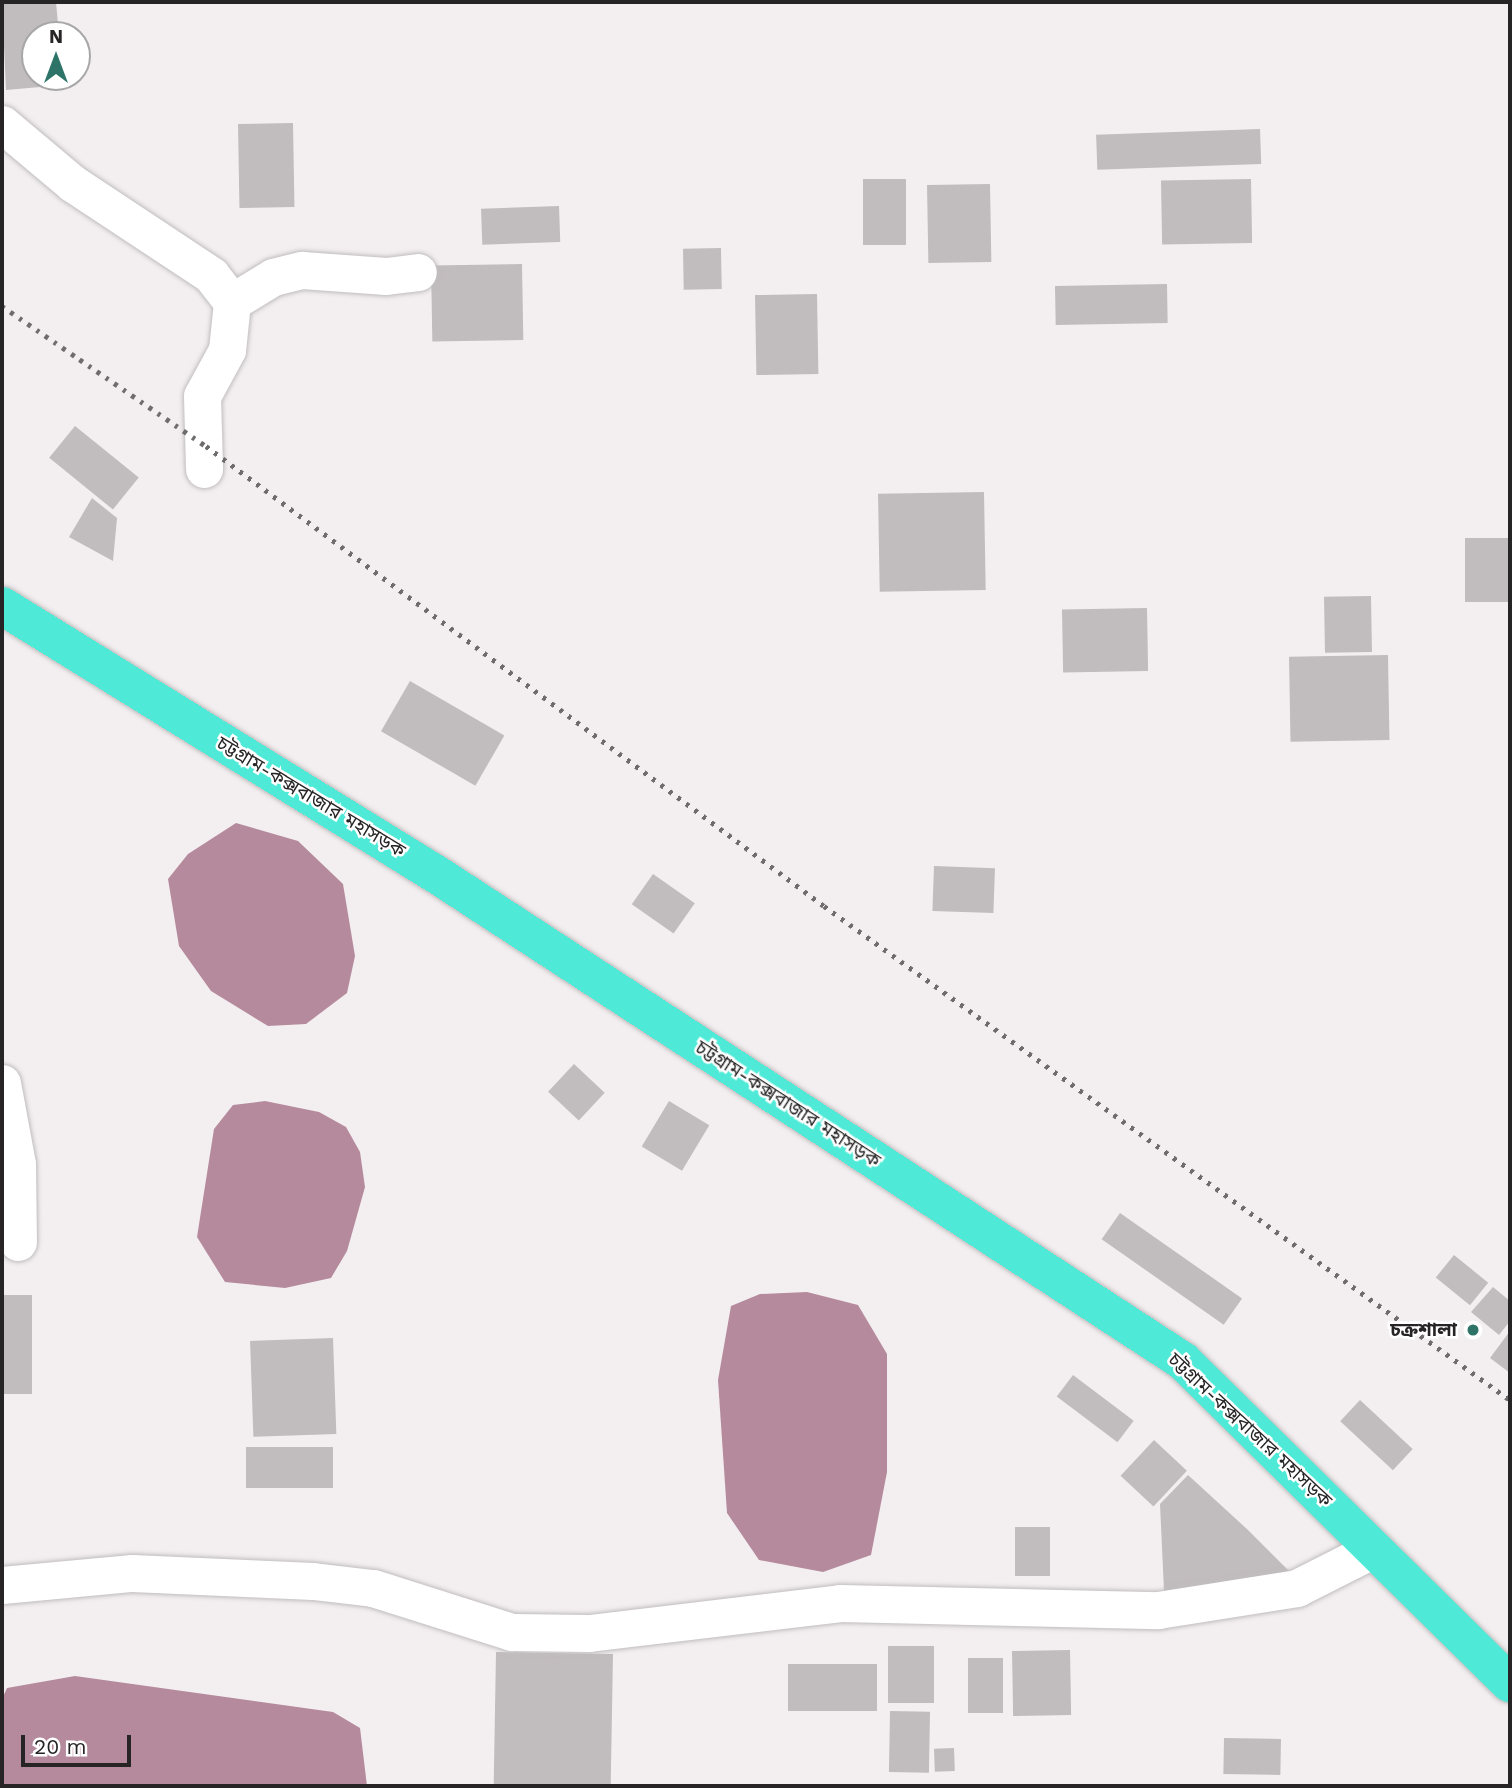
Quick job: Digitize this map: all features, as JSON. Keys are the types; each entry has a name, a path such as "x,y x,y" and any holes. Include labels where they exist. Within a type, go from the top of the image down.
{"highway":[{"name":"চট্টগ্রাম-কক্সবাজার মহাসড়ক","path":"2,606 439,876 1183,1361 1510,1683"}],"street":[{"path":"2,124 72,183 211,275 232,302 227,350 202,396 204,469"},
{"path":"232,302 273,277 302,270 386,276 418,272"},
{"path":"2,1083 17,1164 18,1242"},
{"path":"2,1585 132,1573 313,1581 373,1588 512,1632 589,1633 840,1603 1158,1610 1297,1588 1374,1549"}],"shaded area":[{"path":"236,823 298,841 343,884 355,956 347,993 306,1024 268,1026 211,991 179,946 168,879 188,854"},
{"path":"265,1101 319,1112 346,1127 360,1152 365,1187 347,1251 331,1278 285,1288 225,1282 197,1237 214,1129 233,1105"},
{"path":"807,1292 858,1305 887,1354 887,1472 871,1555 823,1572 759,1560 727,1513 718,1380 731,1306 760,1294"},
{"path":"75,1676 333,1712 360,1728 367,1786 2,1786 2,1699 7,1688"}],"building":[{"path":"2,2 56,2 58,21 21,21 21,89 6,90"},
{"path":"293,123 294,207 239,208 238,124"},
{"path":"1260,129 1261,164 1097,170 1096,135"},
{"path":"863,179 906,179 906,245 863,245"},
{"path":"1251,179 1252,243 1162,245 1161,181"},
{"path":"990,184 991,262 928,263 927,185"},
{"path":"559,206 560,242 482,245 481,209"},
{"path":"721,248 722,289 684,290 683,249"},
{"path":"522,264 523,340 432,342 431,266"},
{"path":"1167,284 1168,323 1056,325 1055,286"},
{"path":"817,294 818,374 756,375 755,295"},
{"path":"75,426 139,478 113,509 49,458"},
{"path":"984,492 986,590 880,592 878,494"},
{"path":"92,498 117,518 113,561 69,537"},
{"path":"1465,538 1510,538 1510,602 1465,602"},
{"path":"1371,596 1372,652 1325,653 1324,597"},
{"path":"1147,608 1148,671 1063,672 1062,609"},
{"path":"1388,655 1389,740 1290,742 1289,657"},
{"path":"410,681 504,735 475,786 381,731"},
{"path":"934,866 995,868 993,913 932,911"},
{"path":"653,874 695,903 674,934 632,904"},
{"path":"574,1064 605,1093 579,1120 548,1092"},
{"path":"669,1101 709,1125 682,1171 642,1146"},
{"path":"1120,1213 1242,1298 1224,1325 1102,1239"},
{"path":"1454,1255 1488,1283 1470,1305 1436,1278"},
{"path":"1493,1287 1510,1301 1510,1321 1499,1335 1471,1312"},
{"path":"2,1295 32,1295 32,1394 2,1394"},
{"path":"1510,1331 1510,1373 1490,1358"},
{"path":"333,1338 336,1434 253,1437 250,1341"},
{"path":"1073,1375 1134,1421 1117,1442 1057,1397"},
{"path":"1360,1400 1413,1449 1393,1470 1340,1421"},
{"path":"1154,1440 1187,1471 1153,1507 1121,1476"},
{"path":"246,1447 333,1447 333,1488 246,1488"},
{"path":"1188,1475 1298,1580 1164,1591 1160,1504"},
{"path":"1015,1527 1050,1527 1050,1576 1015,1576"},
{"path":"888,1646 934,1646 934,1703 888,1703"},
{"path":"1070,1650 1071,1715 1013,1716 1012,1651"},
{"path":"496,1652 613,1654 611,1786 494,1786"},
{"path":"968,1658 1003,1658 1003,1713 968,1713"},
{"path":"788,1664 877,1664 877,1711 788,1711"},
{"path":"890,1711 930,1712 929,1773 889,1772"},
{"path":"1224,1738 1281,1739 1280,1775 1223,1774"},
{"path":"954,1748 955,1771 935,1772 934,1749"}],"railway":[{"path":"2,306 206,446 824,906 1510,1400"}],"place":[{"name":"চক্রশালা","path":"1473,1330"}]}
